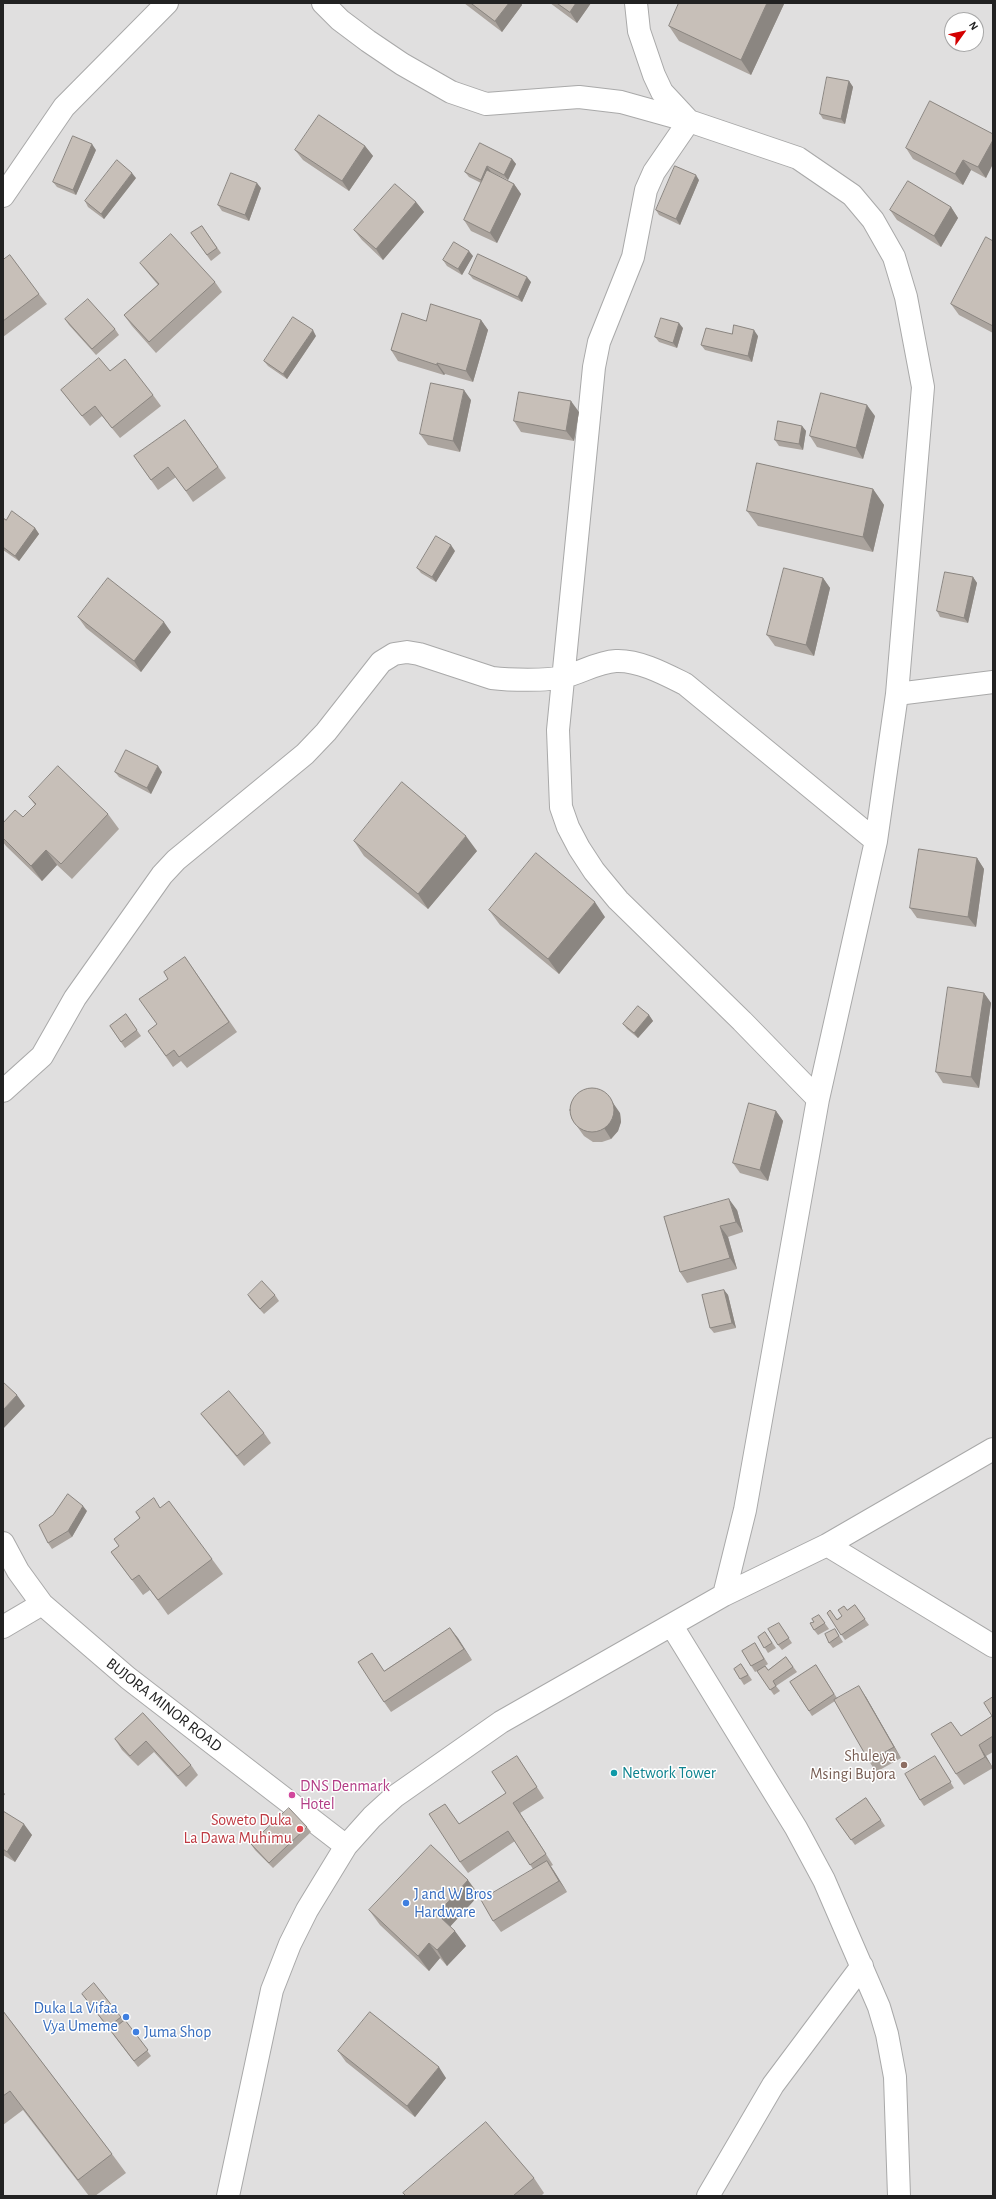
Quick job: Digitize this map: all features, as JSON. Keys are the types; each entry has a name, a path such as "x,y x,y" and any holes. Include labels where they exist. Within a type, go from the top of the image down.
{"street":[{"path":"3,196 64,107 167,3"},
{"path":"323,3 340,20 402,64 451,92 486,104 579,98 621,102 689,121 798,158 852,195 873,220 894,257 906,297 923,387 897,694 876,841 818,1099 745,1510 724,1595"},
{"path":"636,3 639,31 654,75 662,92 689,121"},
{"path":"689,121 654,172 646,190 633,256 598,342 594,367 562,678 558,730 561,806 568,827 578,848 594,871 618,900 742,1021 818,1099"},
{"path":"3,1091 42,1056 75,998 162,875 182,854 305,754 326,732 381,662 394,654 407,652 492,678 562,678 600,663 615,661 626,661 657,671 685,684 876,841"},
{"path":"897,694 993,682"},
{"path":"228,2196 272,1990 290,1944 307,1910 346,1846 372,1817 394,1797 502,1722 724,1595 827,1546 993,1450"},
{"name":"BUJORA MINOR ROAD","path":"3,1543 18,1571 42,1604 128,1678 346,1846"},
{"path":"827,1546 993,1646"},
{"path":"3,1627 42,1604"},
{"path":"672,1626 796,1828 824,1880 879,2007 887,2034 896,2077 899,2196"},
{"path":"708,2196 773,2084 862,1966"}],"shaded area":[{"path":"3,3 993,3 993,2196 3,2196"}],"building":[{"path":"471,3 509,3 495,21"},
{"path":"557,3 576,3 570,12"},
{"path":"679,3 767,3 741,60 669,26"},
{"path":"827,77 849,81 841,119 820,114"},
{"path":"930,101 993,134 993,140 978,167 963,160 955,174 906,148"},
{"path":"319,115 365,146 342,181 295,150"},
{"path":"73,136 92,144 73,190 53,182"},
{"path":"480,143 512,159 504,175 487,166 481,180 465,172"},
{"path":"117,160 132,173 101,214 85,201"},
{"path":"675,166 696,175 676,219 656,210"},
{"path":"487,170 514,184 490,233 464,220"},
{"path":"231,173 257,183 245,215 218,205"},
{"path":"908,181 951,207 934,236 890,210"},
{"path":"395,184 416,202 376,249 354,230"},
{"path":"202,226 217,248 207,255 191,233"},
{"path":"171,234 215,282 149,342 124,315 159,284 140,263"},
{"path":"986,237 993,241 993,326 951,304"},
{"path":"454,242 469,251 458,269 443,260"},
{"path":"478,254 527,277 518,297 469,274"},
{"path":"10,255 39,294 3,321 3,260"},
{"path":"88,299 115,329 92,349 65,319"},
{"path":"431,304 481,320 466,371 437,363 437,365 391,350 402,313 426,321"},
{"path":"293,317 313,330 283,374 264,361"},
{"path":"661,318 679,323 673,343 655,337"},
{"path":"734,325 754,330 748,356 701,345 706,328 732,334"},
{"path":"99,358 110,371 125,359 153,395 112,428 95,406 82,416 61,390"},
{"path":"431,383 464,390 453,441 420,434"},
{"path":"519,392 571,401 566,431 514,421"},
{"path":"821,393 867,405 856,448 810,436"},
{"path":"185,420 218,467 186,491 168,467 151,480 134,456"},
{"path":"778,421 802,426 799,444 775,440"},
{"path":"757,463 873,489 863,537 747,511"},
{"path":"12,511 35,528 15,556 3,547 3,518 6,520"},
{"path":"436,536 451,545 432,577 417,568"},
{"path":"784,568 823,578 806,645 767,635"},
{"path":"945,572 973,577 964,618 937,611"},
{"path":"108,578 164,622 134,661 78,617"},
{"path":"126,750 158,766 147,788 115,772"},
{"path":"58,766 108,814 61,864 46,850 31,866 3,838 3,823 15,810 23,817 36,804 29,797"},
{"path":"402,782 466,836 418,894 354,841"},
{"path":"919,849 977,858 968,917 910,908"},
{"path":"536,853 595,902 548,959 489,910"},
{"path":"185,957 229,1022 179,1057 174,1050 166,1056 148,1031 157,1024 139,999 168,979 164,972"},
{"path":"948,987 984,993 971,1077 936,1072"},
{"path":"638,1006 649,1015 634,1033 623,1024"},
{"path":"126,1014 137,1030 121,1042 110,1026"},
{"path":"592,1088 604,1092 610,1098 614,1110 610,1122 604,1128 592,1132 580,1128 574,1122 570,1110 574,1098 580,1092"},
{"path":"749,1103 776,1111 760,1170 733,1163"},
{"path":"729,1199 736,1222 720,1226 730,1258 680,1272 664,1217"},
{"path":"262,1281 275,1295 260,1309 248,1295"},
{"path":"724,1290 732,1323 710,1328 702,1295"},
{"path":"3,1382 17,1395 3,1410"},
{"path":"229,1391 264,1433 237,1456 201,1414"},
{"path":"68,1494 83,1506 68,1531 48,1543 39,1525 53,1515"},
{"path":"154,1498 160,1508 169,1501 212,1559 158,1600 139,1575 132,1580 111,1552 119,1546 114,1539 140,1518 136,1512"},
{"path":"855,1605 865,1619 841,1635 827,1613 830,1610 837,1620 842,1616 838,1610 844,1606 847,1610"},
{"path":"819,1615 825,1623 814,1630 810,1623 814,1622 812,1619"},
{"path":"779,1623 789,1638 778,1645 768,1629"},
{"path":"450,1628 464,1649 384,1702 358,1662 372,1653 384,1671"},
{"path":"835,1629 839,1636 829,1643 825,1634"},
{"path":"765,1632 772,1643 764,1648 758,1637"},
{"path":"755,1643 764,1659 751,1666 742,1651"},
{"path":"786,1657 793,1667 773,1681 776,1686 770,1690 757,1671 765,1666 768,1670"},
{"path":"741,1664 748,1675 740,1679 734,1669"},
{"path":"816,1665 834,1694 809,1711 790,1682"},
{"path":"859,1686 894,1747 869,1761 834,1700"},
{"path":"993,1697 993,1736 979,1745 985,1757 956,1774 931,1734 951,1722 961,1736 992,1716 984,1703"},
{"path":"143,1713 191,1765 178,1776 146,1741 130,1756 115,1739"},
{"path":"517,1756 537,1787 513,1803 546,1854 530,1865 508,1831 460,1862 429,1814 445,1804 459,1824 506,1793 492,1772"},
{"path":"935,1756 951,1782 920,1800 905,1774"},
{"path":"866,1798 881,1820 851,1840 836,1819"},
{"path":"289,1808 307,1827 269,1863 251,1844"},
{"path":"3,1811 24,1824 7,1852 3,1849"},
{"path":"431,1845 468,1880 437,1914 455,1931 437,1950 429,1943 418,1956 369,1910"},
{"path":"547,1861 559,1881 493,1921 481,1900"},
{"path":"94,1983 121,2017 108,2027 82,1994"},
{"path":"3,2011 112,2154 78,2180 10,2091 3,2096"},
{"path":"370,2012 439,2067 407,2106 338,2051"},
{"path":"125,2020 148,2050 134,2061 111,2031"},
{"path":"486,2122 534,2178 513,2196 406,2196 403,2193"}],"place":[{"name":"Shule ya Msingi Bujora","path":"904,1765"},
{"name":"Network Tower","path":"614,1773"},
{"name":"DNS Denmark Hotel","path":"292,1795"},
{"name":"Soweto Duka La Dawa Muhimu","path":"300,1829"},
{"name":"J and W Bros Hardware","path":"406,1903"},
{"name":"Duka La Vifaa Vya Umeme","path":"126,2017"},
{"name":"Juma Shop","path":"136,2032"}]}
